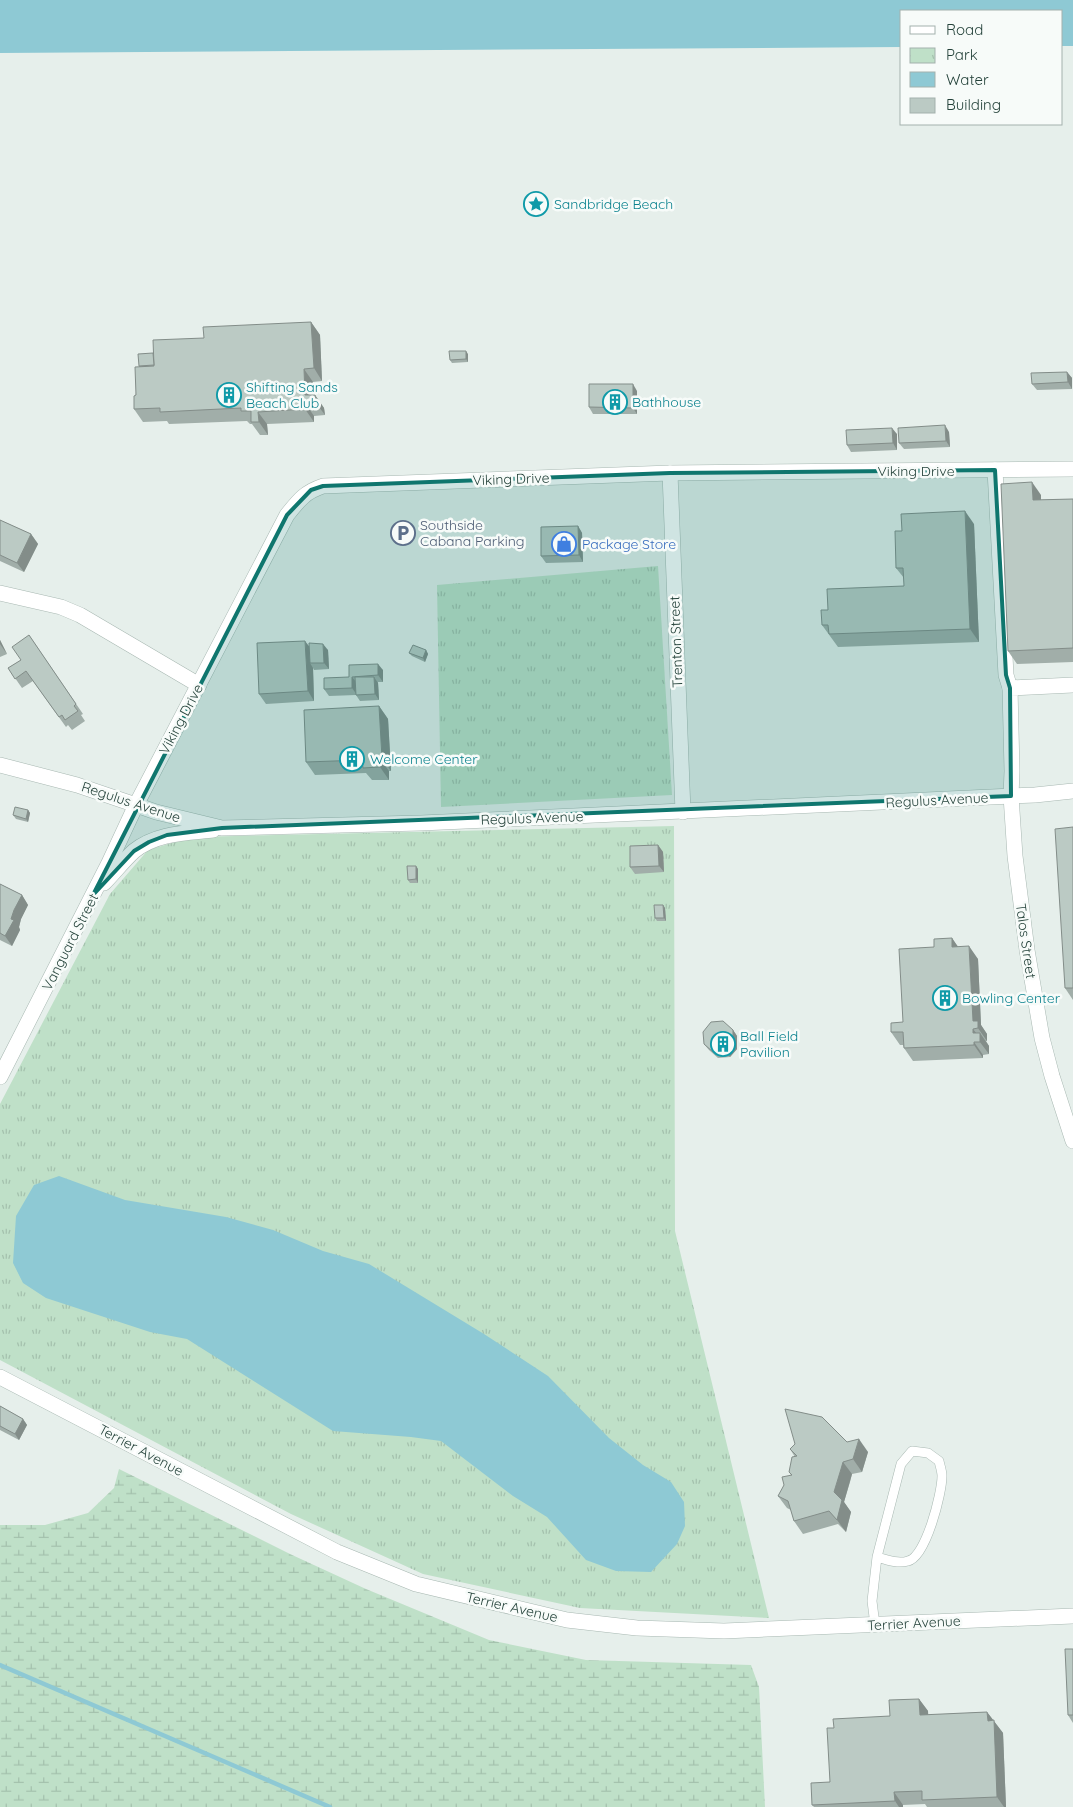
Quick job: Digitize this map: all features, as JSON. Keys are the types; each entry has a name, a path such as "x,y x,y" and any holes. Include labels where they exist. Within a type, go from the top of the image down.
{"street":[{"name":"Viking Drive","path":"136,805 287,515 300,499 311,490 324,486 670,473 1073,469"},
{"name":"Talos Street","path":"995,470 1006,676 1010,688 1011,796 1020,898 1032,986 1052,1076 1073,1141"},
{"name":"Trenton Street","path":"670,473 683,812"},
{"path":"0,593 61,607 80,615 199,685"},
{"path":"1010,688 1073,685"},
{"name":"Regulus Avenue","path":"0,765 77,785 156,812 222,828 411,823 683,812 1035,795 1073,790"},
{"name":"Vanguard Street","path":"0,1077 93,895 136,805"},
{"path":"93,895 134,851 149,842 167,835 222,828"},
{"name":"Terrier Avenue","path":"0,1377 337,1552 416,1584 567,1620 637,1628 724,1632 1073,1616"}],"lane":[{"path":"874,1625 872,1601 877,1557 901,1464 912,1451 928,1453 939,1461 942,1476 937,1503 920,1553 910,1561 896,1562 877,1557"}],"highlighted area":[{"path":"995,470 1006,675 1010,688 1011,796 222,828 167,835 149,842 134,851 93,895 287,515 311,490 323,486 670,473"}],"green space":[{"path":"658,566 672,795 441,807 437,585"},
{"path":"674,826 675,1231 769,1618 580,1608 423,1574 291,1514 0,1360 0,1104 110,894 148,850 192,837"},
{"path":"119,1469 290,1554 366,1589 489,1640 586,1660 751,1665 759,1687 765,1807 0,1807 0,1525 45,1525 88,1513 114,1488"}],"water":[{"path":"0,0 1073,0 1073,46 1063,46 1063,10 900,10 900,47 0,53"},
{"path":"59,1176 125,1200 226,1217 273,1230 323,1251 369,1264 484,1334 548,1376 609,1438 643,1465 671,1482 684,1502 685,1526 677,1544 651,1572 616,1571 586,1560 547,1517 513,1496 441,1441 333,1431 187,1339 150,1332 46,1298 23,1283 13,1263 16,1216 34,1185"}],"building":[{"name":"Shifting Sands Beach Club","path":"311,322 314,368 304,369 305,395 315,395 316,403 305,403 305,409 258,412 259,422 251,422 251,411 241,411 241,408 160,412 160,408 134,409 134,396 136,395 135,367 154,366 153,340 204,338 203,327"},
{"path":"449,351 466,351 466,359 450,360"},
{"path":"153,353 154,365 139,366 138,354"},
{"path":"1067,372 1068,382 1032,384 1031,373"},
{"name":"Bathhouse","path":"589,384 633,384 633,408 589,407"},
{"path":"945,425 946,441 899,443 898,428"},
{"path":"892,428 893,443 847,445 846,430"},
{"path":"1032,482 1033,500 1073,499 1073,648 1008,651 1001,484"},
{"path":"965,511 970,629 829,634 828,625 822,625 821,610 828,610 827,589 904,586 903,568 896,568 895,531 902,531 901,514"},
{"path":"0,520 31,534 17,563 0,555"},
{"name":"Package Store","path":"578,526 579,555 541,556 541,527"},
{"path":"29,635 76,704 74,706 78,711 65,720 62,715 59,717 26,671 15,679 8,668 21,660 12,647"},
{"path":"305,641 308,691 259,694 257,643"},
{"path":"309,643 323,644 324,663 310,663"},
{"path":"413,645 426,650 423,658 409,653"},
{"path":"378,664 378,675 352,677 352,688 324,689 324,678 349,677 349,665"},
{"path":"355,677 374,677 375,694 356,695"},
{"name":"Welcome Center","path":"379,706 382,758 380,759 380,767 363,768 362,760 306,762 304,710"},
{"path":"15,807 28,810 26,819 13,815"},
{"path":"1073,827 1073,988 1065,988 1055,829"},
{"path":"658,845 659,866 630,867 630,846"},
{"path":"407,866 416,866 416,879 408,880"},
{"path":"0,884 22,895 11,919 14,920 5,936 0,933"},
{"path":"654,905 663,905 664,918 655,918"},
{"name":"Bowling Center","path":"952,938 952,947 969,946 973,1021 978,1021 978,1028 973,1029 973,1033 980,1033 980,1042 974,1042 974,1045 904,1048 903,1032 891,1032 891,1023 903,1022 899,949 934,947 934,939"},
{"name":"Ball Field Pavilion","path":"723,1021 733,1030 733,1042 726,1051 713,1052 704,1044 703,1032 711,1022"},
{"path":"0,1406 23,1419 15,1434 0,1426"},
{"path":"785,1409 822,1417 847,1442 859,1439 853,1459 843,1462 834,1492 842,1500 837,1520 829,1511 794,1521 788,1501 778,1496 784,1485 782,1477 792,1475 789,1472 792,1457 797,1456 790,1449 795,1444"},
{"path":"1065,1649 1073,1649 1073,1715 1068,1715"},
{"path":"919,1699 920,1715 987,1712 988,1721 994,1720 997,1797 922,1800 922,1791 894,1792 895,1801 812,1805 811,1783 830,1782 827,1728 834,1728 833,1719 890,1716 889,1700"}],"waterway":[{"path":"0,1665 330,1807"}],"place":[{"name":"Sandbridge Beach","path":"536,204"},
{"name":"Shifting Sands Beach Club","path":"229,395"},
{"name":"Bathhouse","path":"615,402"},
{"name":"Southside Cabana Parking","path":"403,533"},
{"name":"Package Store","path":"564,544"},
{"name":"Welcome Center","path":"352,759"},
{"name":"Bowling Center","path":"945,998"},
{"name":"Ball Field Pavilion","path":"723,1044"}]}
